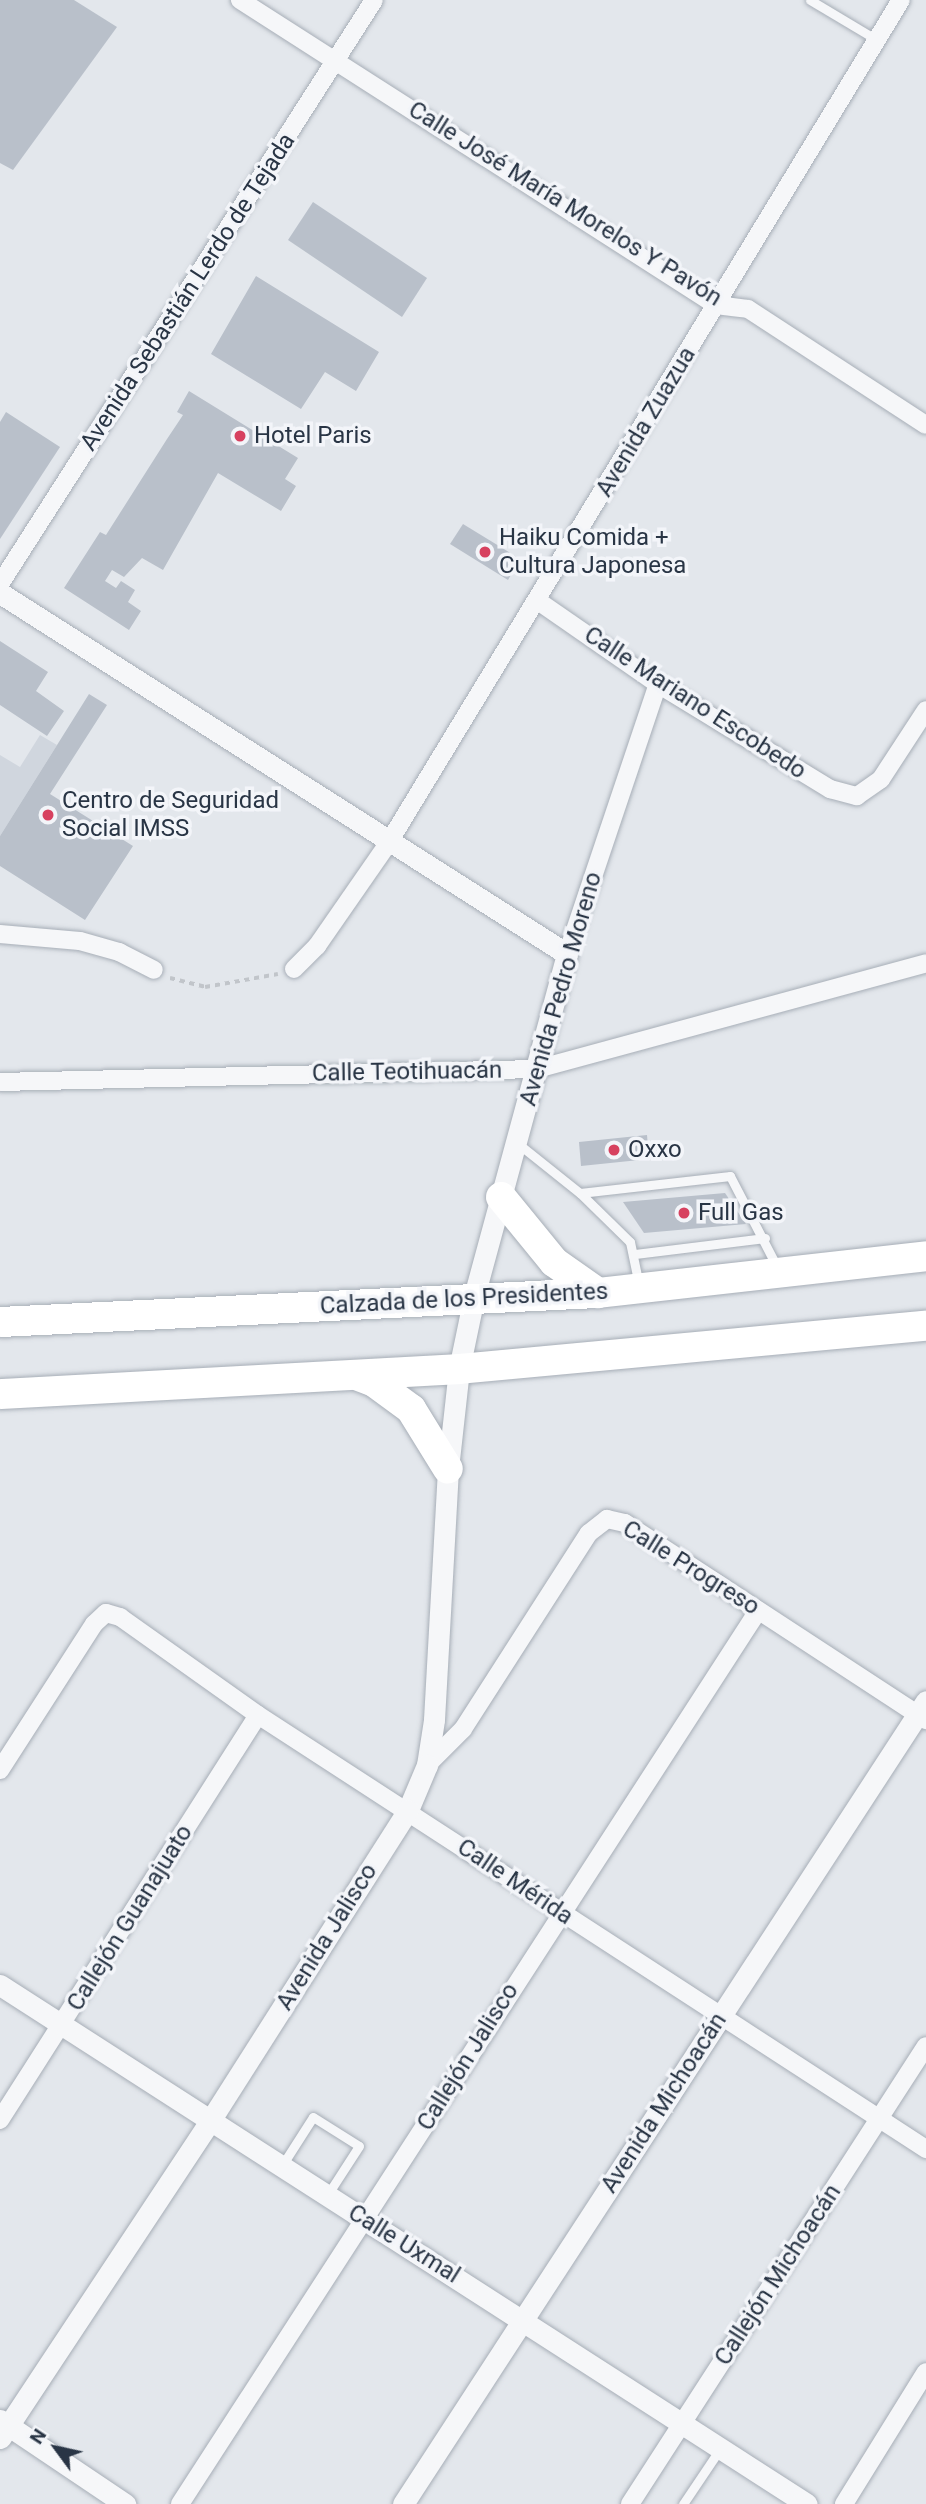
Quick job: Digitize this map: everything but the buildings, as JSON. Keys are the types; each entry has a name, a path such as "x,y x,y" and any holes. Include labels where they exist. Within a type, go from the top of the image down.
{"highway":[{"path":"500,1198 554,1262 598,1293"},
{"name":"Calzada de los Presidentes","path":"0,1322 598,1293 780,1275 926,1256"},
{"path":"0,1394 459,1369 926,1326"},
{"path":"352,1374 374,1382 411,1409 448,1469"}],"street":[{"name":"Calle José María Morelos Y Pavón","path":"240,0 716,305 748,309 926,425"},
{"name":"Avenida Sebastián Lerdo de Tejada","path":"0,584 338,61 374,0"},
{"name":"Avenida Zuazua","path":"294,969 317,946 389,842 901,0"},
{"path":"0,593 567,954"},
{"name":"Calle Mariano Escobedo","path":"538,601 658,684 830,789 857,796 881,779 926,710"},
{"name":"Avenida Pedro Moreno","path":"459,1369 474,1297 567,954 658,684"},
{"path":"0,934 80,942 119,952 154,970"},
{"name":"Calle Teotihuacán","path":"0,1082 537,1069 926,963"},
{"name":"Avenida Jalisco","path":"3,2428 210,2121 408,1810 427,1765 434,1720 448,1469 459,1369"},
{"name":"Calle Progreso","path":"427,1765 463,1729 589,1533 607,1518 625,1523 758,1611 923,1712"},
{"name":"Callejón Jalisco","path":"180,2504 560,1912 758,1611"},
{"name":"Calle Mérida","path":"0,1770 94,1623 106,1613 120,1617 258,1715 926,2149"},
{"name":"Avenida Michoacán","path":"403,2504 923,1712"},
{"name":"Callejón Guanajuato","path":"0,2120 258,1715"},
{"name":"Calle Uxmal","path":"0,1985 281,2167 525,2320 807,2504"},
{"name":"Callejón Michoacán","path":"630,2504 926,2046"},
{"path":"844,2504 926,2372"},
{"path":"3,2428 125,2504"}],"lane":[{"path":"810,0 822,2 877,40"},
{"path":"516,1142 580,1193 629,1242 635,1254 640,1290"},
{"path":"580,1193 723,1175 734,1181 765,1238 780,1275"},
{"path":"635,1254 765,1238"},
{"path":"281,2167 313,2117 359,2146 327,2196"},
{"path":"683,2504 720,2448"}],"path":[{"path":"154,970 189,986 205,987 294,969"}],"shaded area":[{"path":"40,735 57,745 0,836 0,755 20,767"}],"place":[{"name":"Hotel Paris","path":"240,436"},
{"name":"Haiku Comida + Cultura Japonesa","path":"485,552"},
{"name":"Centro de Seguridad Social IMSS","path":"48,815"},
{"name":"Oxxo","path":"614,1150"},
{"name":"Full Gas","path":"684,1213"}]}
